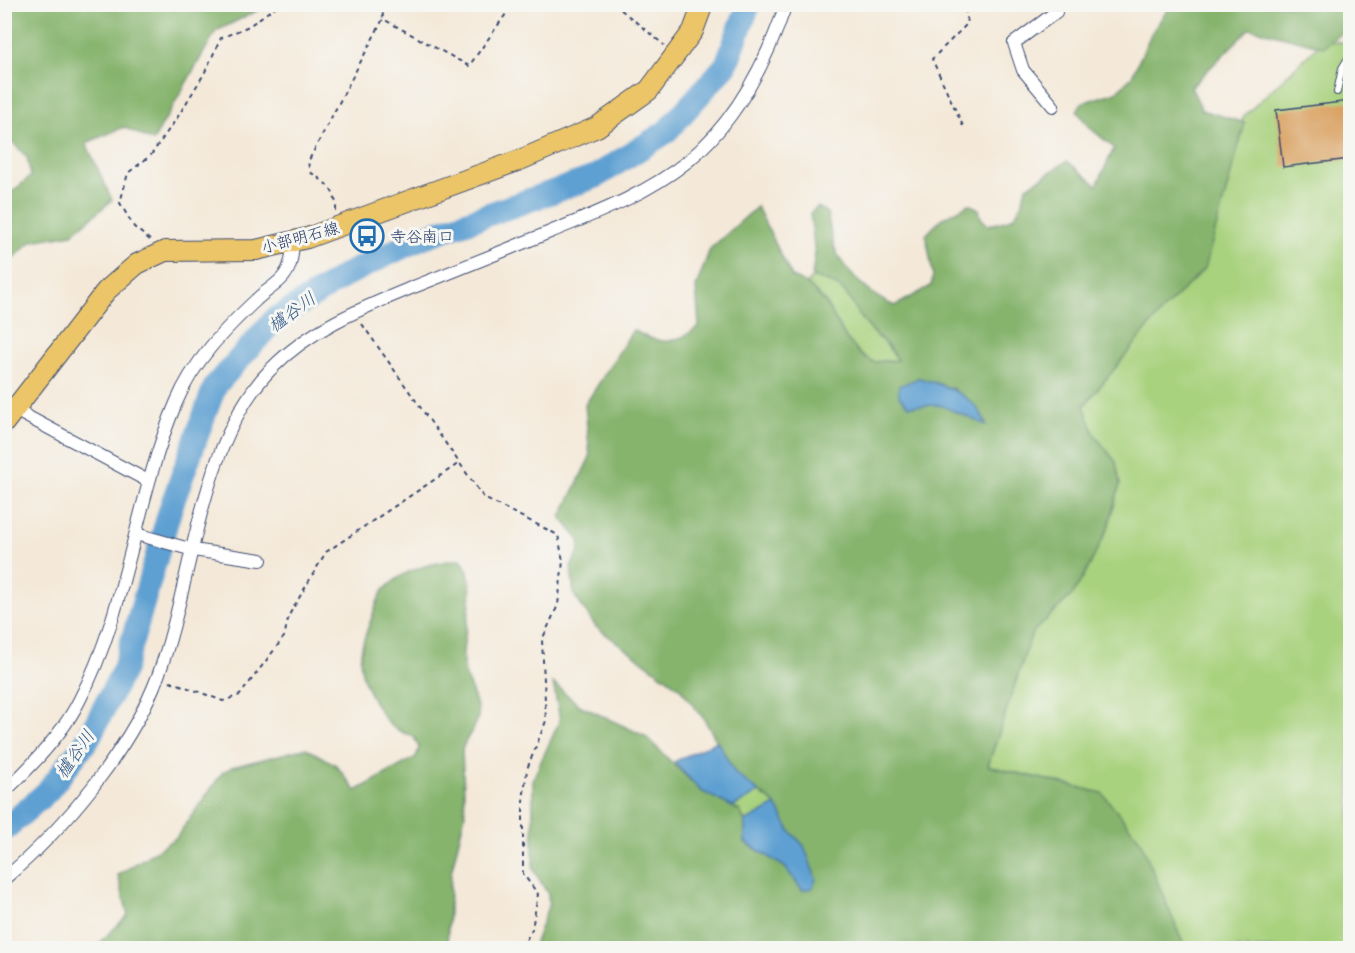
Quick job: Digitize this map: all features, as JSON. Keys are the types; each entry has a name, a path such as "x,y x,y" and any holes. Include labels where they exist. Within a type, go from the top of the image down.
{"main road":[{"name":"小部明石線","path":"10,417 106,291 137,264 165,251 256,250 293,242 509,164 597,127 649,90 693,31 703,4"}],"street":[{"path":"4,879 85,796 129,734 158,677 219,456 243,408 270,370 309,337 353,312 633,197 688,161 729,117 762,67 786,4"},
{"path":"1052,4 1056,12 1014,44 1023,70 1053,106"},
{"path":"4,792 30,767 79,702 103,649 136,534 148,481 176,402 208,348 257,298 284,276 291,261 293,242"},
{"path":"10,417 148,481"},
{"path":"136,534 193,550 261,560"}],"lane":[{"path":"1337,92 1342,68 1350,55"}],"path":[{"path":"165,251 134,227 120,203 128,173 151,155 177,118 204,74 220,38 249,26 279,4"},
{"path":"336,228 335,194 330,186 310,172 308,162 383,19 381,4"},
{"path":"383,19 469,66 513,4"},
{"path":"614,4 676,54"},
{"path":"963,126 932,59 968,23 964,4"},
{"path":"353,312 484,498 558,535 563,561 558,605 542,640 546,721 527,769 524,801 523,874 538,894 532,929 522,948"},
{"path":"158,677 223,701 240,694 284,637 288,615 326,552 458,464"}],"green space":[{"path":"5,4 269,5 216,31 153,141 124,127 86,143 112,200 72,234 32,241 5,266 5,198 31,176 27,157 5,135"},
{"path":"1171,5 1350,5 1350,34 1341,34 1323,47 1250,28 1191,87 1202,110 1245,123 1205,268 1162,311 1084,406 1095,435 1116,462 1120,484 1108,528 1089,567 1073,594 1032,633 988,766 1102,793 1140,840 1185,948 533,948 549,904 548,894 533,869 533,779 560,720 553,683 579,705 645,736 701,791 740,811 745,822 745,842 785,867 802,890 804,846 790,831 776,805 735,773 704,719 680,688 596,627 574,595 571,567 580,549 579,540 561,517 590,457 585,405 633,330 651,339 667,341 682,337 699,326 696,287 710,249 757,207 792,277 807,284 825,302 846,338 860,354 873,362 897,360 891,350 866,324 841,289 812,277 815,254 810,213 818,207 827,213 834,245 842,263 870,292 895,306 931,286 933,275 926,235 941,219 969,204 979,209 981,218 988,225 1010,219 1018,211 1026,188 1067,161 1097,185 1114,148 1089,127 1077,111 1082,103 1116,92 1131,78 1152,32","holes":["919,378 954,389 986,424 940,405"]},
{"path":"1323,41 1350,43 1350,948 1163,948 975,783 967,700 1073,410 1225,162 1244,116"},
{"path":"812,277 842,289 867,325 898,361 873,362 860,354 846,338 825,302 807,284"},
{"path":"461,559 467,571 471,596 463,664 475,700 478,718 462,750 465,814 451,873 447,948 94,948 128,915 118,875 176,838 222,773 232,767 306,748 336,765 356,791 416,757 419,748 414,737 390,725 368,690 361,670 361,651 378,600 391,583 419,568"},
{"path":"759,792 776,805 745,822 740,811 733,807"}],"water":[{"path":"919,378 949,388 968,399 982,415 986,425 940,405 909,406 899,396 899,386"},
{"path":"717,741 735,773 759,792 733,807 701,791 674,762"},
{"path":"776,805 790,831 804,846 816,879 812,888 802,890 785,867 745,842 745,822"}],"building":[{"path":"1350,101 1350,159 1283,167 1276,110"}],"waterway":[{"name":"櫨谷川","path":"4,830 48,791 88,739 124,669 171,507 215,386 274,320 348,274 421,238 595,177 666,132 726,65 749,4"}],"place":[{"name":"寺谷南口","path":"367,236"}]}
